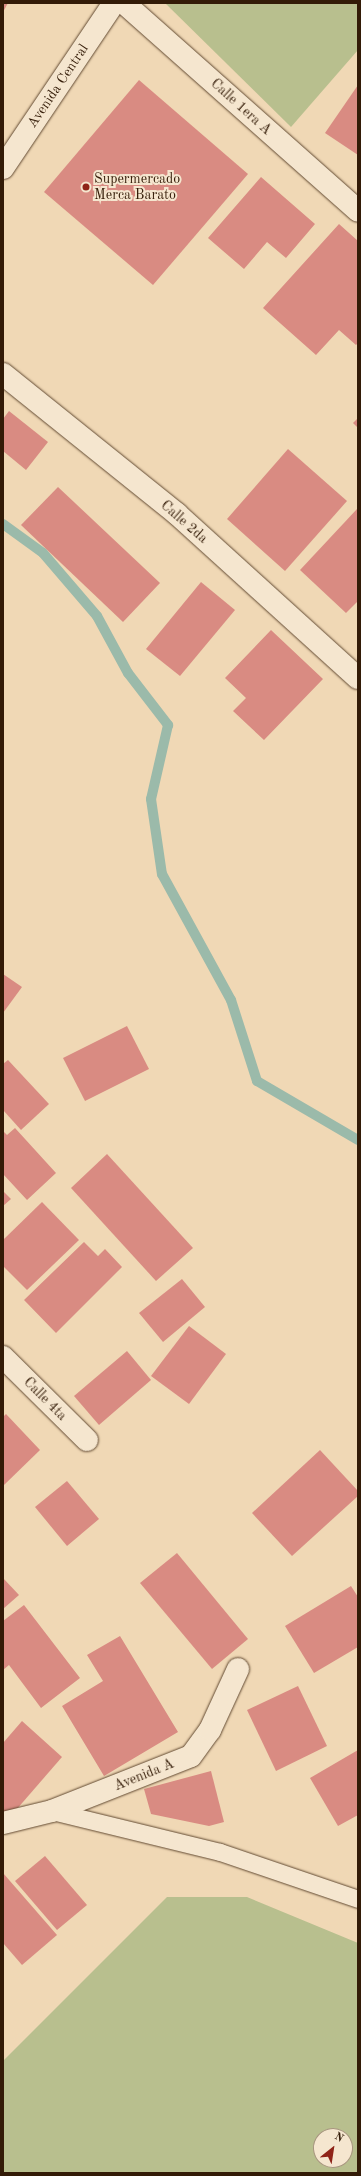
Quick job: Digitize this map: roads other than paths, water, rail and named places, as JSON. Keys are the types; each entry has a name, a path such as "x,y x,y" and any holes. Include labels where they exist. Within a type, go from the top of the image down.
{"street":[{"name":"Avenida Central","path":"3,168 114,3"},
{"name":"Calle 1era A","path":"124,3 358,211"},
{"name":"Calle 2da","path":"3,374 177,514 358,678"},
{"name":"Calle 4ta","path":"3,1357 87,1440"},
{"name":"Avenida A","path":"3,1823 52,1811 191,1756 210,1730 238,1669"}],"lane":[{"path":"52,1811 220,1852 358,1899"}],"waterway":[{"path":"3,524 43,553 97,616 128,673 168,725 151,799 162,874 231,1000 257,1081 358,1140"}],"place":[{"name":"Supermercado Merca Barato","path":"86,187"}]}
